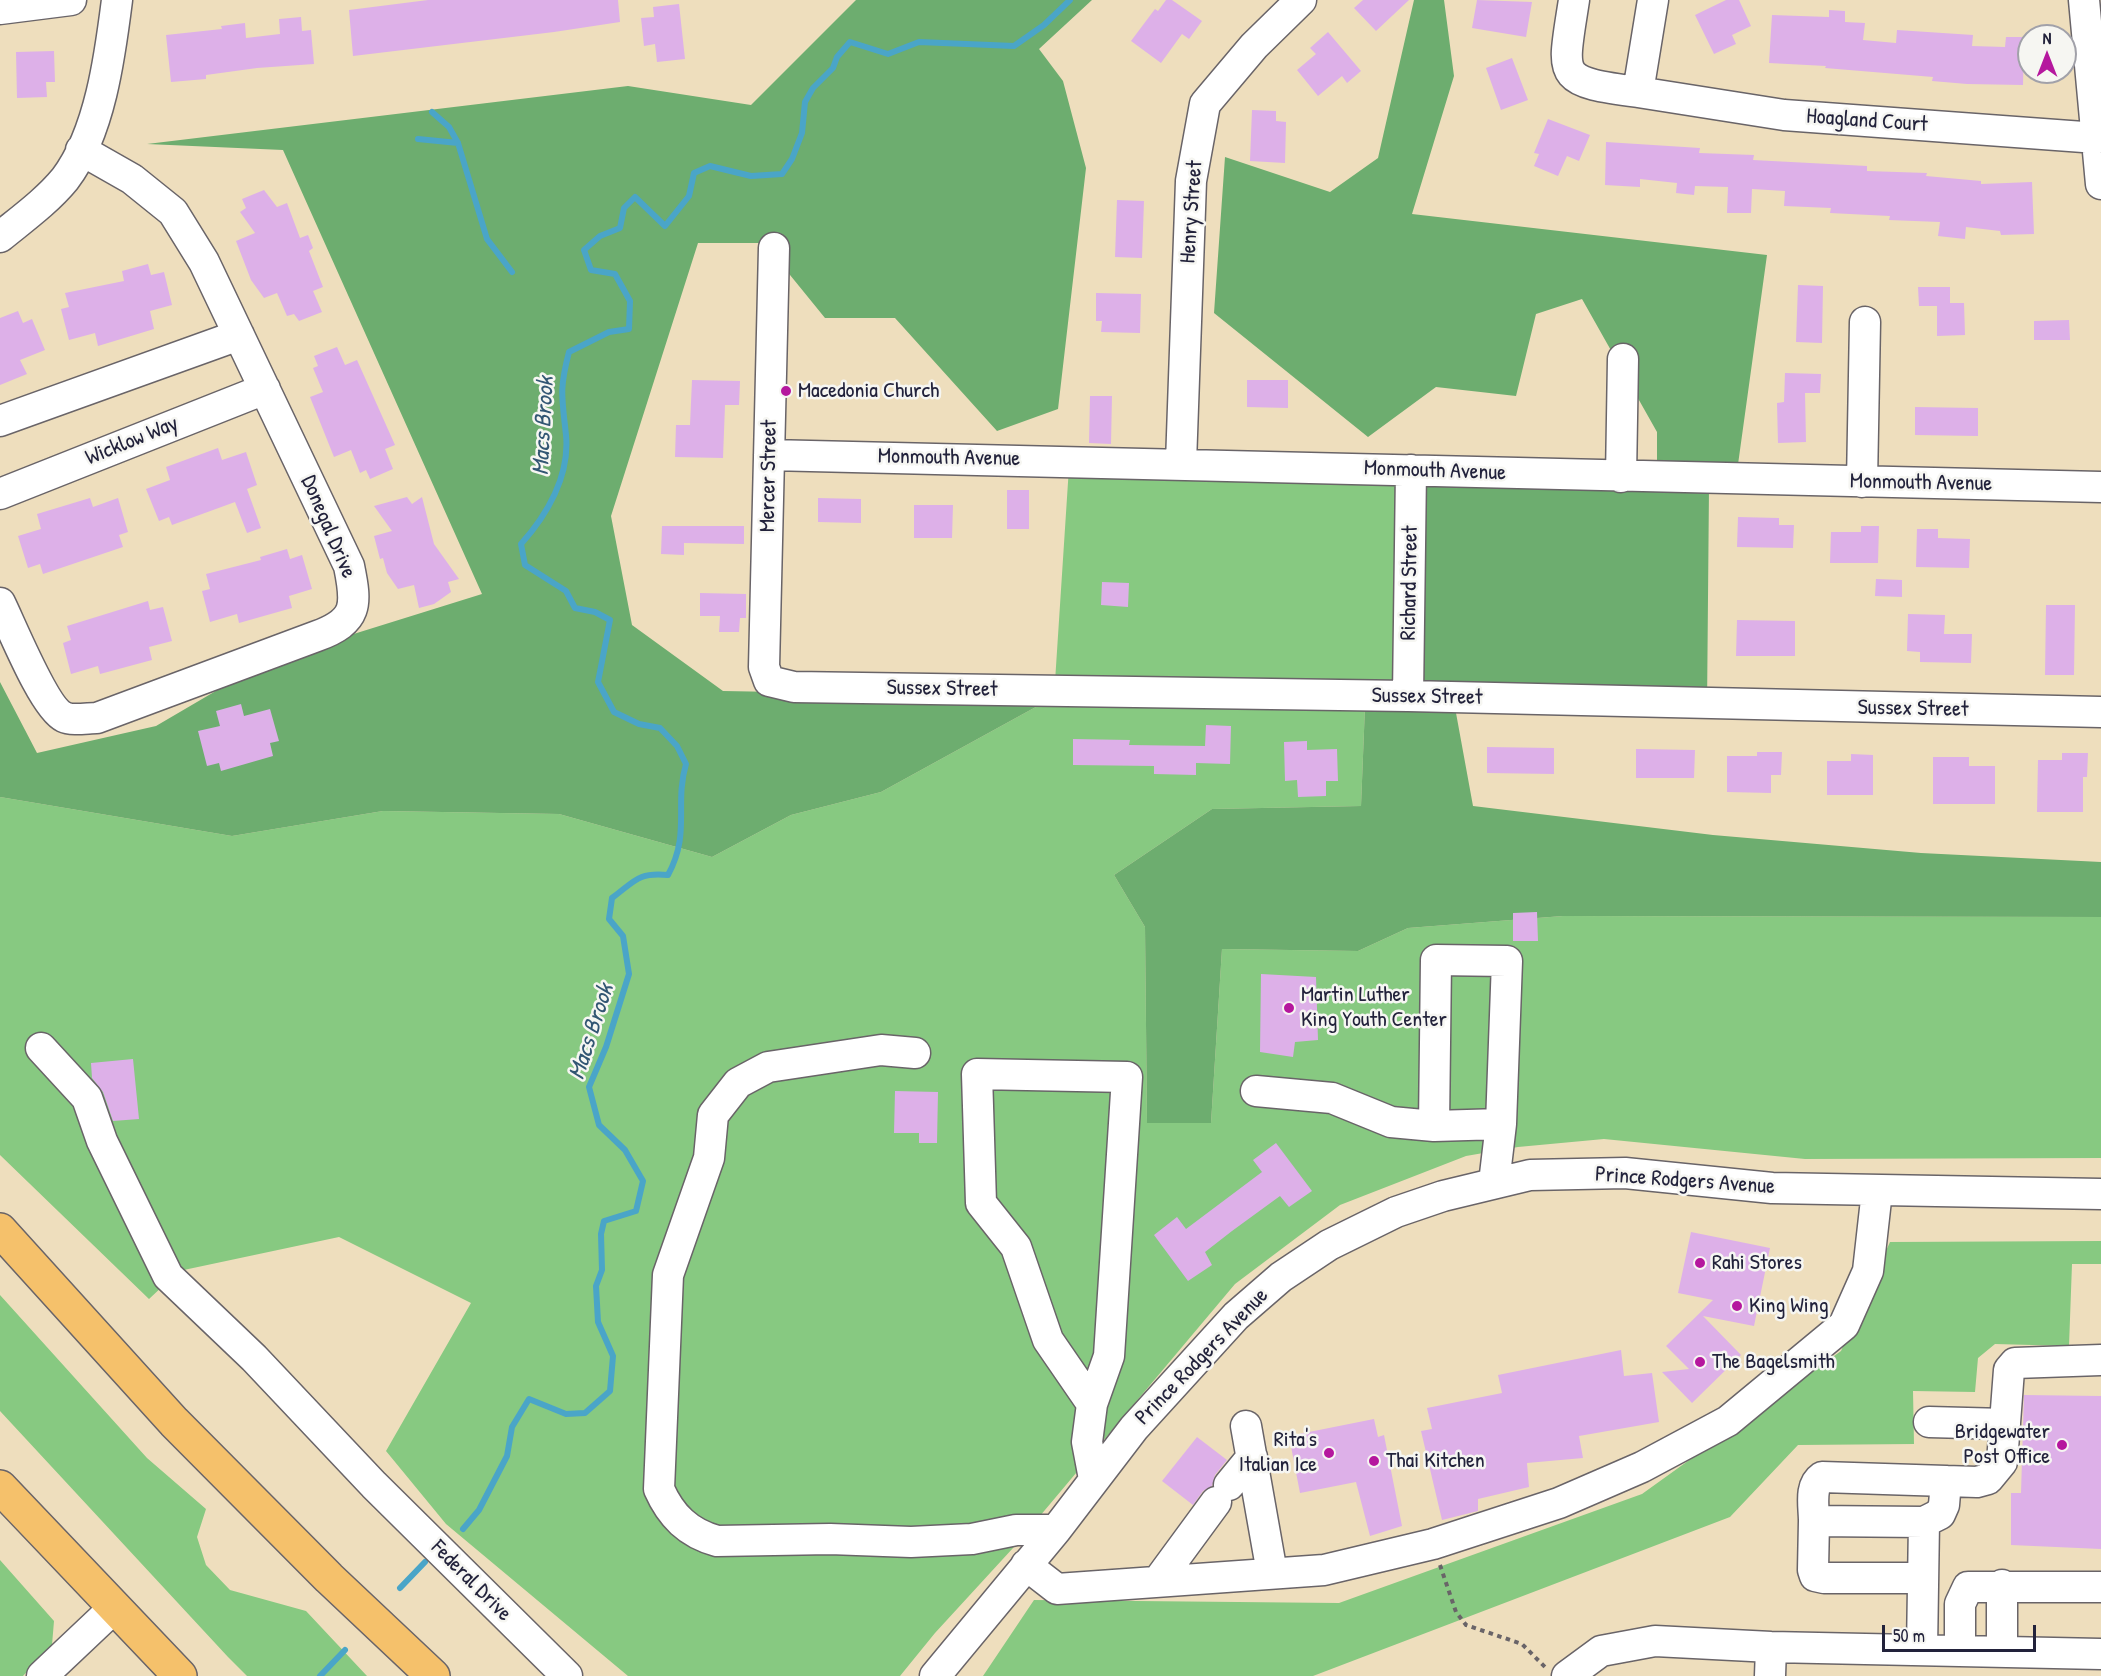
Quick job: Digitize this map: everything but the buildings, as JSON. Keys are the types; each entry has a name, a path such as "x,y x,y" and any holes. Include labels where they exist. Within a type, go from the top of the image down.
{"highway":[{"path":"0,1230 174,1422 329,1578 433,1676"},
{"path":"0,1487 180,1676"}],"street":[{"path":"0,9 72,0"},
{"path":"0,237 65,178 87,139 110,57 117,0"},
{"name":"Henry Street","path":"1181,463 1191,181 1205,104 1254,46 1301,0"},
{"name":"Hoagland Court","path":"1574,0 1566,55 1568,70 1578,81 1588,86 1784,115 2097,138"},
{"path":"1638,92 1653,0"},
{"path":"2084,0 2096,74 2097,138 2101,184"},
{"name":"Donegal Drive","path":"0,603 35,677 56,711 65,718 97,718 328,632 343,622 354,608 354,592 349,566 204,262 173,212 132,179 81,150"},
{"name":"Mercer Street","path":"764,667 774,248"},
{"path":"1862,482 1865,322"},
{"path":"0,421 239,335"},
{"path":"1621,477 1623,359"},
{"name":"Wicklow Way","path":"0,494 265,389"},
{"name":"Monmouth Avenue","path":"769,455 1181,463 1621,477 2101,487"},
{"name":"Richard Street","path":"1408,696 1411,470"},
{"name":"Sussex Street","path":"764,667 769,681 794,687 1408,696 2101,712"},
{"path":"1434,1126 1436,960 1507,961 1502,1124 1494,1183"},
{"name":"Federal Drive","path":"41,1048 87,1098 102,1141 168,1276 254,1358 374,1485 567,1676"},
{"path":"915,1053 881,1050 768,1066 738,1083 713,1115 709,1158 668,1275 663,1329 659,1489 673,1516 701,1536 717,1541 830,1539 911,1542 972,1539 1016,1530 1056,1530"},
{"path":"1092,1404 1048,1340 1016,1247 981,1203 977,1074 1127,1077 1109,1356 1092,1404 1087,1442 1094,1479"},
{"path":"1256,1091 1332,1098 1391,1122 1434,1126 1502,1124"},
{"name":"Prince Rodgers Avenue","path":"935,1676 1056,1530 1094,1479 1178,1379 1236,1316 1281,1277 1329,1245 1396,1212 1494,1183 1530,1175 1625,1173 1772,1188 2101,1194"},
{"path":"1026,1566 1057,1588 1324,1570 1433,1544 1559,1503 1641,1467 1728,1421 1844,1325 1868,1270 1877,1191"},
{"path":"1923,1578 1824,1578 1815,1576 1813,1570 1814,1486 1822,1477 1977,1482 1988,1479 2002,1462 2009,1370 2015,1362 2101,1360"},
{"path":"1929,1422 2005,1424"},
{"path":"1246,1426 1272,1573"},
{"path":"1158,1581 1222,1493 1252,1457"},
{"path":"1814,1521 1924,1522 1940,1514 1944,1505 1946,1481"},
{"path":"1922,1650 1924,1522"},
{"path":"1960,1651 1960,1604 1968,1587 1989,1585 2101,1587"},
{"path":"1989,1585 2002,1652"},
{"path":"42,1676 115,1607"},
{"path":"1557,1672 1601,1651 1655,1641 1771,1662 1922,1650 2101,1654"}],"path":[{"path":"1433,1544 1456,1612 1466,1625 1522,1644 1557,1672"}],"green space":[{"path":"856,0 1092,0 1039,49 1063,81 1086,168 1058,409 997,431 895,318 825,318 764,243 698,243 611,516 632,625 723,691 1054,697 881,792 791,815 712,857 559,814 383,811 232,836 0,797 0,682 37,753 156,726 267,661 482,594 283,150 147,144 628,86 751,105"},
{"path":"1414,0 1444,0 1454,76 1412,214 1767,255 1735,486 1709,487 1707,708 1454,702 1473,806 1713,835 1921,853 2101,862 2101,917 1563,916 1408,928 1358,951 1222,949 1211,1123 1147,1123 1145,927 1114,875 1212,809 1361,806 1365,706 1413,707 1418,477 1657,484 1657,432 1582,299 1536,314 1516,396 1436,387 1368,437 1214,313 1225,157 1330,192 1378,158"},
{"path":"1069,467 1418,477 1413,707 1365,706 1361,806 1212,809 1114,875 1145,927 1147,1123 1211,1123 1222,949 1358,951 1408,928 1563,916 2101,917 2101,1158 1805,1159 1604,1139 1518,1147 1466,1156 1340,1205 1235,1284 1013,1548 935,1633 900,1676 628,1676 446,1524 386,1451 471,1303 339,1237 179,1271 149,1299 0,1155 0,797 232,836 383,811 559,814 712,857 791,815 881,792 1054,697"},
{"path":"2101,1241 2101,1264 2072,1264 2069,1346 1995,1344 1978,1358 1975,1392 1913,1391 1914,1444 1798,1445 1730,1517 1313,1676 983,1676 1034,1600 1339,1603 1642,1494 1841,1351 1890,1242"},
{"path":"0,1295 147,1458 206,1509 197,1537 206,1565 230,1590 306,1611 367,1676 247,1676 228,1657 0,1411"},
{"path":"0,1560 54,1621 52,1645 23,1676 0,1676"}],"waterway":[{"name":"Macs Brook","path":"463,1529 479,1510 507,1456 512,1427 529,1399 566,1414 585,1413 610,1391 613,1356 598,1322 596,1286 602,1270 601,1234 604,1221 636,1211 643,1181 625,1150 599,1125 589,1087 606,1047 629,974 623,936 609,919 612,898 632,882 643,876 668,875 675,860 681,832 681,793 686,764 677,746 660,728 639,724 614,712 598,682 610,620 595,612 575,608 566,591 525,565 521,544 548,508 564,465 566,435 563,385 569,352 609,332 629,329 630,301 615,274 591,270 584,250 600,236 620,228 624,208 635,197 665,226 689,196 694,173 710,166 751,176 782,174 792,159 802,133 805,102 813,88 833,68 837,57 850,42 888,54 919,42 1014,46 1044,25 1070,0"},
{"path":"432,112 449,127 458,143 487,239 512,272"},
{"path":"418,139 458,143"},
{"name":"Macs Brook","path":"400,1588 425,1562"},
{"name":"Macs Brook","path":"320,1676 345,1650"}],"place":[{"name":"Macedonia Church","path":"786,391"},
{"name":"Martin Luther King Youth Center","path":"1289,1008"},
{"name":"Rahi Stores","path":"1700,1263"},
{"name":"King Wing","path":"1737,1306"},
{"name":"The Bagelsmith","path":"1700,1362"},
{"name":"Bridgewater Post Office","path":"2062,1445"},
{"name":"Rita's Italian Ice","path":"1329,1453"},
{"name":"Thai Kitchen","path":"1374,1461"}]}
